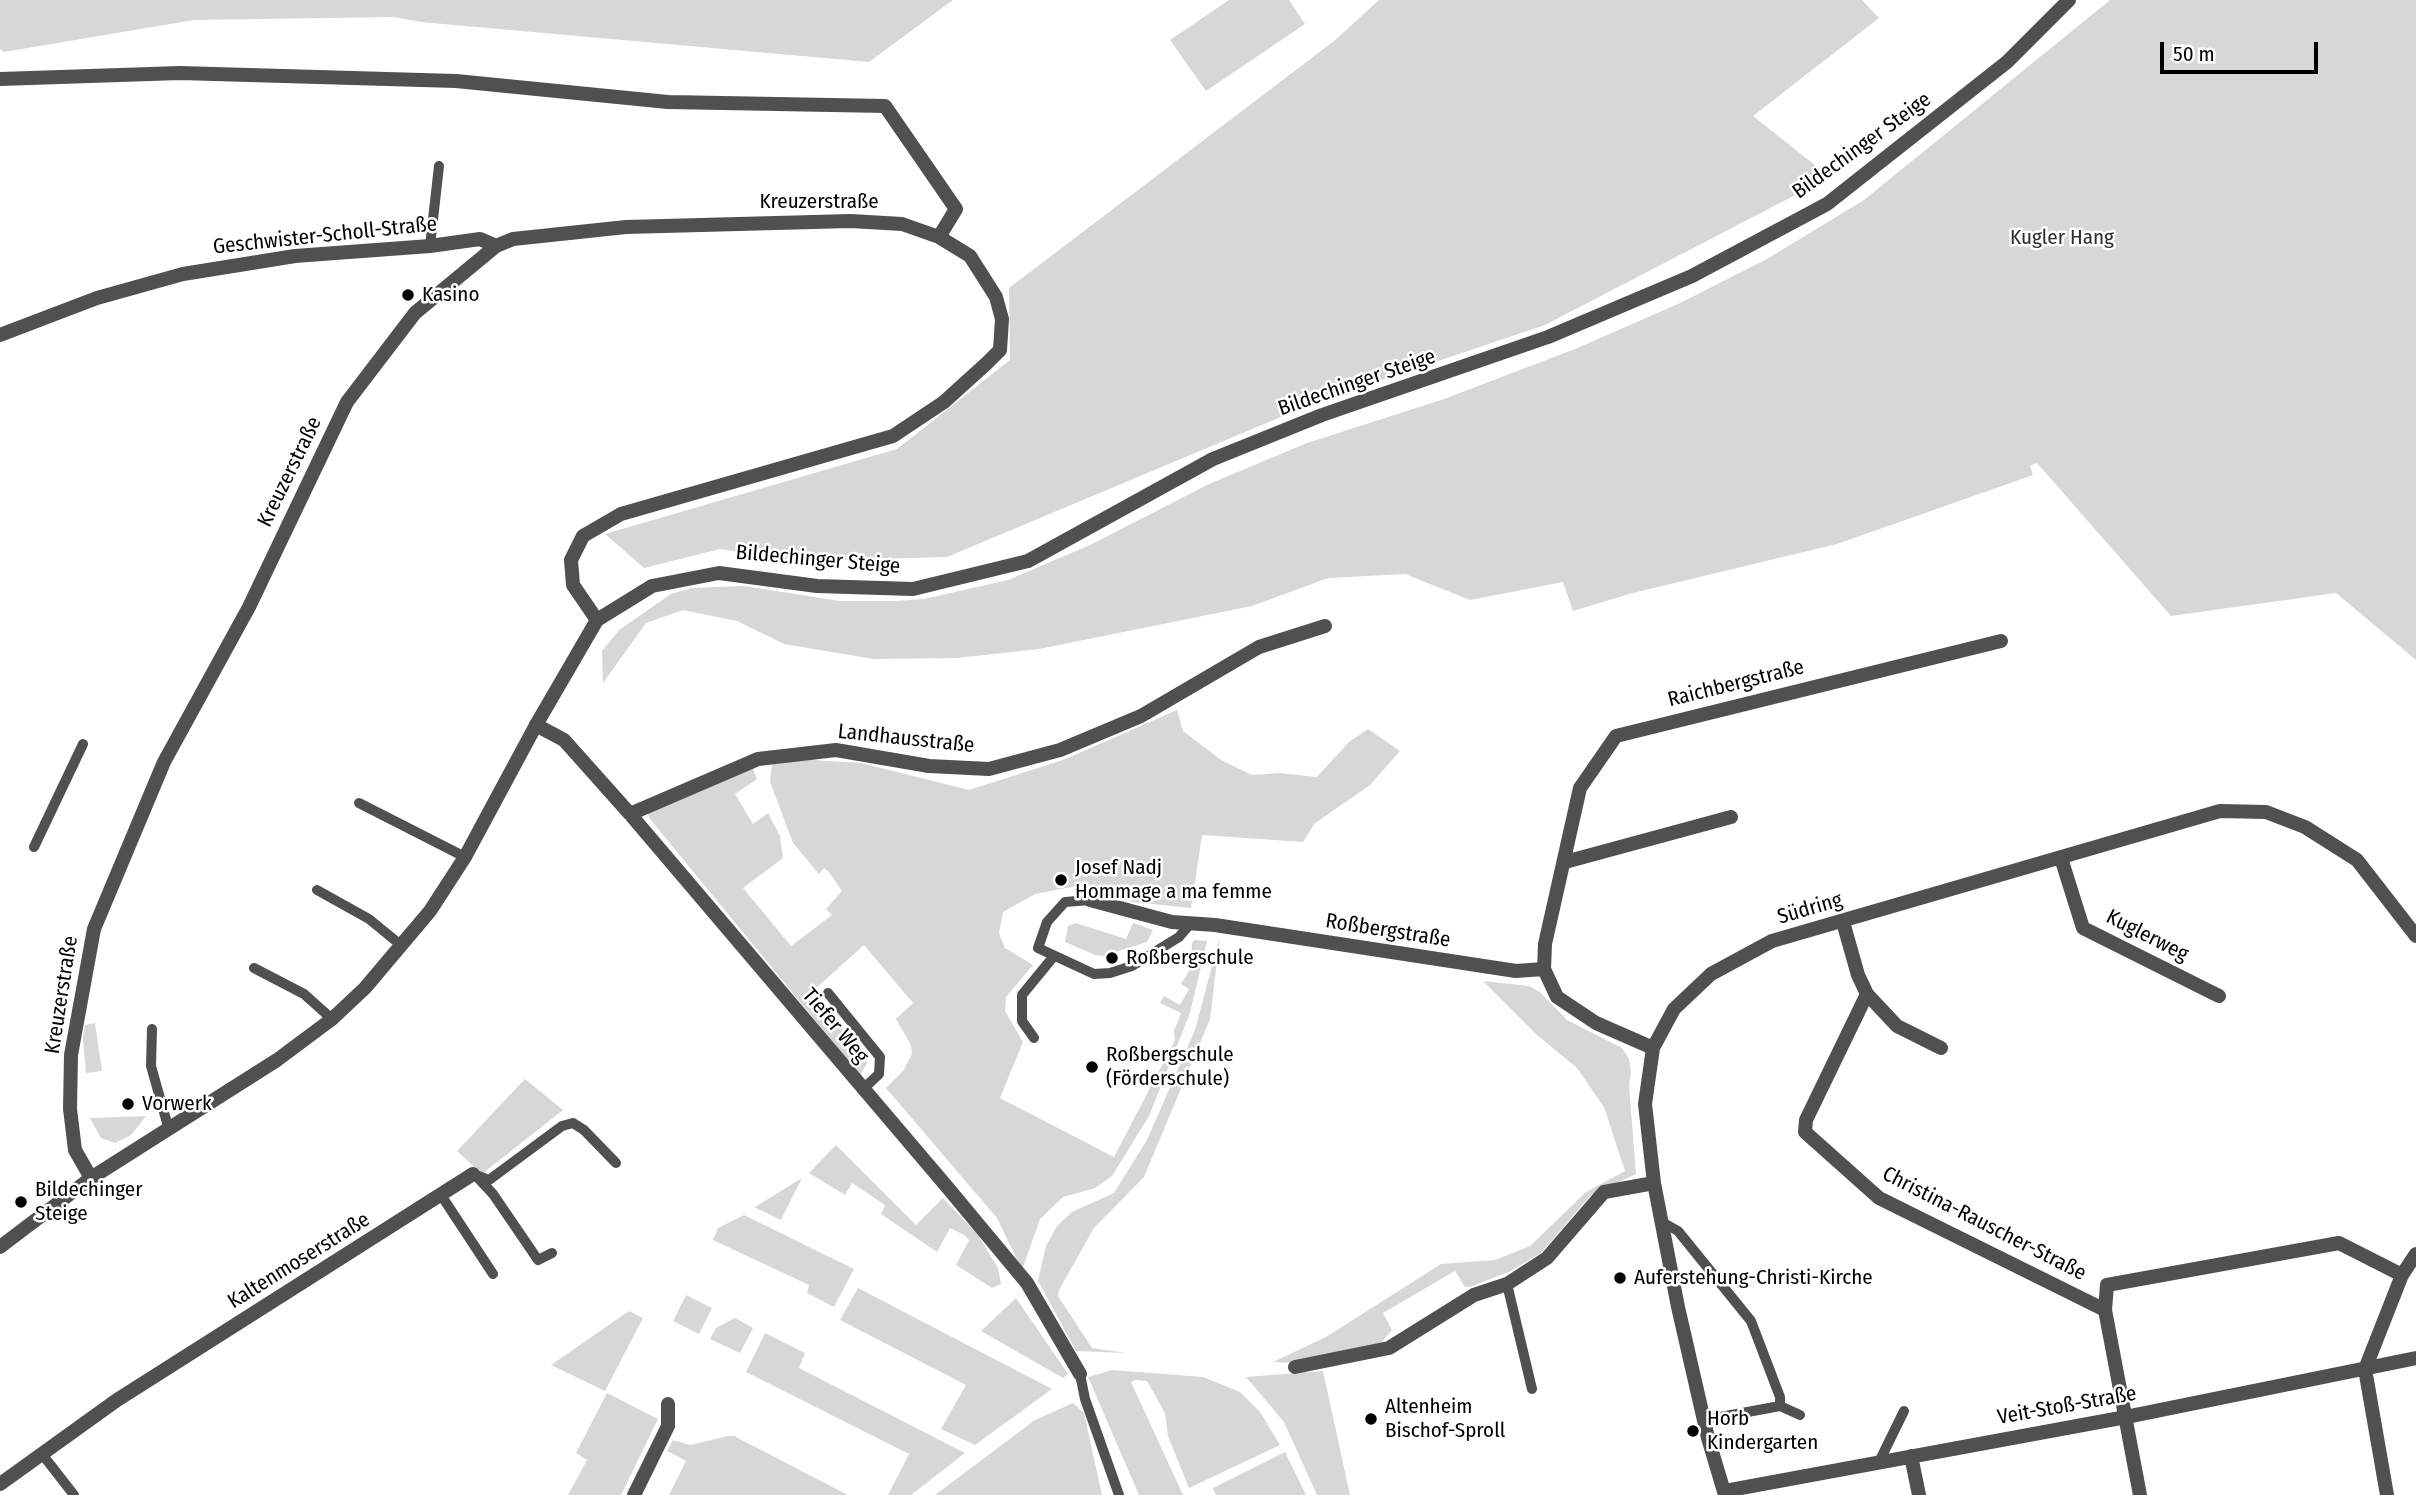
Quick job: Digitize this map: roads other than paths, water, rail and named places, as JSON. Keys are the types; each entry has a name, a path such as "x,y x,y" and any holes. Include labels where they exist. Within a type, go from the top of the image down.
{"street":[{"name":"Bildechinger Steige","path":"0,1247 91,1178 277,1060 331,1019 402,946 430,911 466,857 536,724 597,620 652,586 719,573 817,586 912,589 1028,561 1213,459 1322,415 1548,337 1692,276 1815,210 1910,141 2007,62 2069,0"},
{"path":"0,79 180,73 442,81 668,102 885,106 956,208 939,237"},
{"name":"Kreuzerstraße","path":"91,1178 75,1150 71,1109 71,1055 94,929 164,762 249,607 347,402 415,313 496,246 513,239 626,227 726,223 902,224 939,237 970,256 996,297 1002,319 1000,350 944,402 893,436 621,514 583,536 570,560 573,585 597,620"},
{"name":"Geschwister-Scholl-Straße","path":"0,335 97,298 183,274 295,256 430,246 480,239 496,246"},
{"name":"Landhausstraße","path":"630,814 758,759 836,750 929,766 989,769 1060,750 1141,716 1259,647 1325,626"},
{"name":"Raichbergstraße","path":"1544,969 1545,944 1580,788 1616,736 2001,641"},
{"name":"Tiefer Weg","path":"536,724 564,740 630,814 1027,1283 1080,1374"},
{"name":"Südring","path":"1725,1493 1704,1420 1662,1222 1654,1183 1645,1104 1653,1048 1674,1009 1712,974 1772,941 2220,811 2266,812 2305,827 2357,860 2416,936"},
{"path":"1565,862 1596,856 1731,817"},
{"name":"Kuglerweg","path":"2061,858 2084,928 2219,996"},
{"name":"Roßbergstraße","path":"1090,900 1172,922 1516,971 1544,969"},
{"path":"1843,922 1858,975 1867,994 1897,1026 1941,1048"},
{"path":"1544,969 1557,997 1596,1023 1653,1048"},
{"name":"Christina-Rauscher-Straße","path":"1867,994 1806,1119 1805,1132 1879,1198 2105,1310 2107,1285 2339,1243 2402,1275"},
{"name":"Kaltenmoserstraße","path":"0,1484 117,1400 473,1174"},
{"path":"1295,1367 1389,1348 1475,1295 1507,1284 1546,1258 1604,1192 1654,1183"},
{"path":"2388,1495 2365,1369 2402,1275 2416,1254"},
{"path":"2105,1310 2140,1495"},
{"name":"Veit-Stoß-Straße","path":"1725,1493 2126,1417 2416,1358"},
{"path":"634,1495 668,1426 668,1404"},
{"path":"1911,1456 1919,1495"}],"lane":[{"path":"430,246 439,166"},
{"path":"34,847 83,744"},
{"path":"359,803 466,857"},
{"path":"317,890 369,919 402,946"},
{"path":"1090,900 1065,902 1047,922 1038,948 1094,974 1110,973 1132,966 1179,937 1191,923"},
{"path":"1034,1038 1022,1021 1022,995 1054,956"},
{"path":"254,968 304,994 331,1019"},
{"path":"828,993 880,1057 879,1074 862,1090"},
{"path":"152,1029 151,1066 169,1130"},
{"name":"Kaltenmoserstraße","path":"473,1174 489,1180 562,1126 573,1123 584,1130 616,1163"},
{"path":"473,1174 493,1194 538,1259 552,1253"},
{"path":"440,1195 493,1274"},
{"path":"1662,1222 1678,1231 1751,1321 1780,1397 1780,1406"},
{"path":"1507,1284 1532,1389"},
{"path":"1080,1374 1084,1399 1119,1495"},
{"path":"1704,1420 1780,1406 1800,1415"},
{"path":"1878,1462 1904,1411"},
{"path":"42,1454 74,1495"}],"place":[{"name":"Kasino","path":"408,295"},
{"name":"Josef Nadj Hommage a ma femme","path":"1061,880"},
{"name":"Roßbergschule","path":"1112,958"},
{"name":"Roßbergschule (Förderschule)","path":"1092,1067"},
{"name":"Vorwerk","path":"128,1104"},
{"name":"Bildechinger Steige","path":"21,1202"},
{"name":"Auferstehung-Christi-Kirche","path":"1620,1278"},
{"name":"Altenheim Bischof-Sproll","path":"1371,1419"},
{"name":"Horb Kindergarten","path":"1693,1431"}],"park label":[{"name":"Kugler Hang","path":"2062,238"}]}
